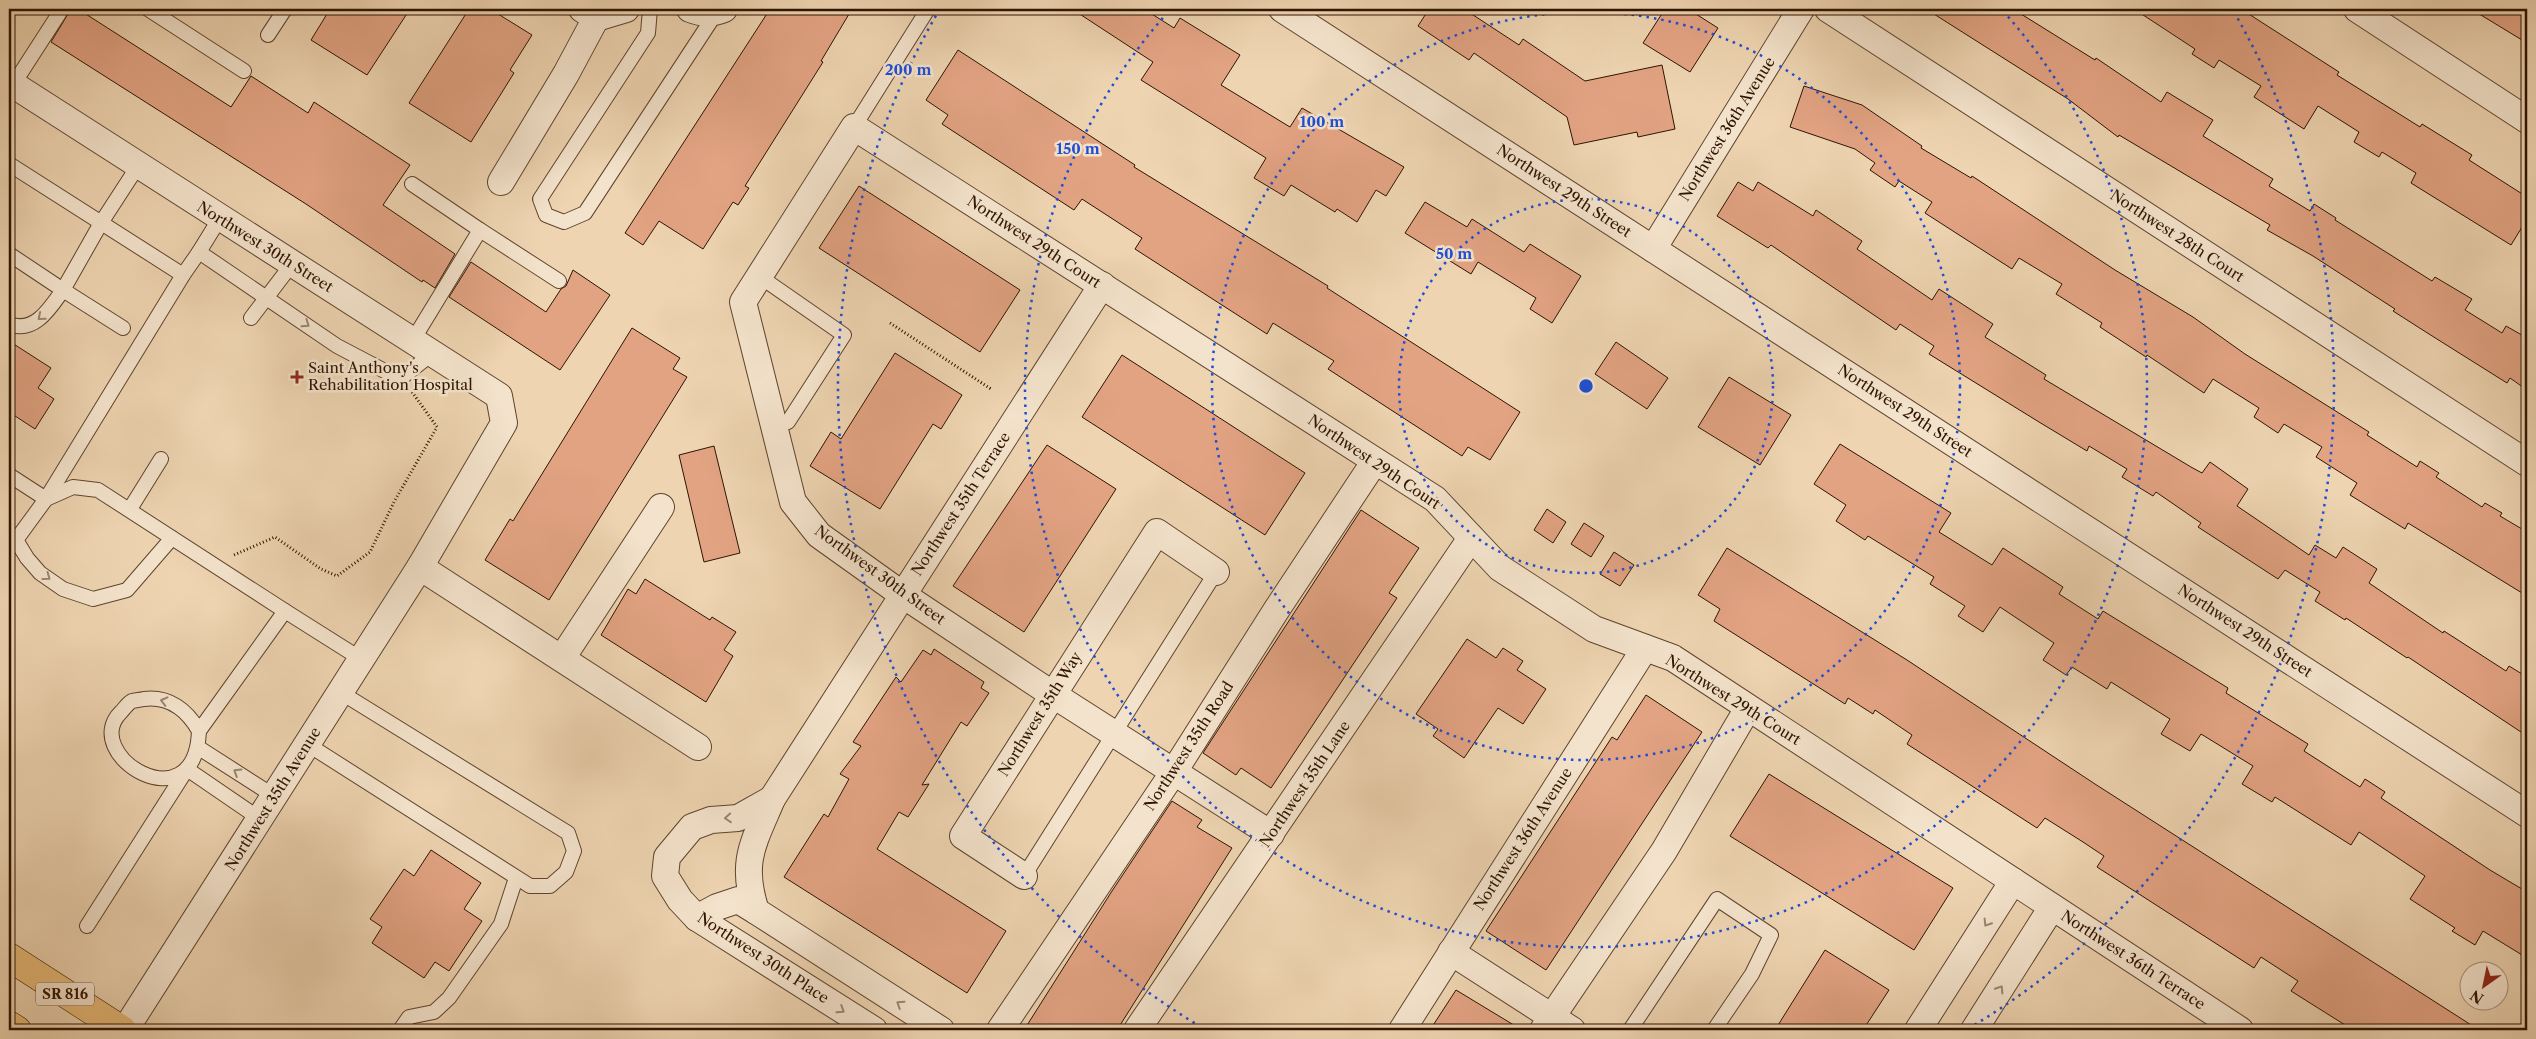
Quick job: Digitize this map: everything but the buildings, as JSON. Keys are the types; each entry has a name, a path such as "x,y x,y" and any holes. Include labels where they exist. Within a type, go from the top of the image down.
{"main road":[{"name":"SR 816","path":"9,957 123,1030"},
{"path":"9,1025 17,1030"}],"street":[{"path":"501,182 566,74 589,13 626,9"},
{"path":"690,9 701,13 720,11"},
{"name":"Northwest 29th Street","path":"1282,9 2527,814"},
{"name":"Northwest 36th Avenue","path":"1653,249 1801,9"},
{"name":"Northwest 28th Court","path":"1828,9 2527,463"},
{"path":"2356,9 2527,120"},
{"name":"Northwest 30th Street","path":"11,83 499,396 504,423"},
{"name":"Northwest 30th Street","path":"854,127 743,302 793,502 819,535 903,595 1052,694 1271,834"},
{"name":"Northwest 29th Court","path":"854,127 1435,499 1500,568 1594,629 1673,658 2013,881"},
{"name":"Northwest 35th Terrace","path":"772,800 1102,285"},
{"name":"Northwest 35th Avenue","path":"123,1030 420,567 504,423"},
{"name":"Northwest 35th Road","path":"1000,1030 1174,773 1246,656 1375,461"},
{"path":"562,658 661,507"},
{"name":"Northwest 35th Way","path":"1024,876 963,836 1052,694 1157,532 1216,572"},
{"name":"Northwest 35th Lane","path":"1137,1030 1471,538"},
{"path":"420,567 698,747"},
{"name":"Northwest 36th Avenue","path":"1402,1030 1644,648"},
{"path":"1450,952 1556,1026 1664,851 1748,708"},
{"path":"756,911 748,886 750,849 772,800"},
{"name":"Northwest 30th Place","path":"772,800 738,818 710,820 692,827 668,857 665,876 680,900 697,918 874,1030"},
{"path":"1918,1030 2013,881"},
{"name":"Northwest 36th Terrace","path":"2013,881 2240,1030"},
{"path":"697,918 717,907 738,900 941,1030"},
{"name":"Northwest 36th Terrace","path":"1974,1030 2052,907"}],"lane":[{"path":"11,83 62,9"},
{"path":"148,9 244,71"},
{"path":"268,35 285,9"},
{"path":"650,9 648,33 540,199 546,215 564,222 585,213 720,11"},
{"path":"854,127 928,9"},
{"path":"9,164 183,275"},
{"path":"9,324 28,326 43,316 63,290 101,223 138,166"},
{"path":"412,184 559,281"},
{"path":"172,538 127,590 93,599 63,589 40,572 13,539 46,499 220,218"},
{"path":"199,252 338,346 400,379 423,346 480,230"},
{"path":"9,254 123,328"},
{"path":"250,318 292,264"},
{"path":"759,276 844,335 788,422 774,427"},
{"path":"130,509 161,459"},
{"path":"9,475 46,499"},
{"path":"46,499 73,487 98,490 361,659"},
{"path":"1024,876 1216,572"},
{"path":"87,926 188,769 198,748 199,732 285,611"},
{"path":"307,744 530,886 550,886 566,872 574,851 568,834 340,692"},
{"path":"188,769 176,776 163,780 144,775 125,763 114,748 112,731 119,714 133,701 153,698 174,704 191,718 199,732"},
{"path":"198,748 274,796"},
{"path":"188,769 260,819"},
{"path":"400,1030 409,1017 434,1012 449,998 501,924 516,878"},
{"path":"1630,1030 1717,900 1771,935 1752,974 1714,1030"}],"path":[{"path":"890,323 991,389"},
{"path":"233,555 275,537 322,569 338,576 370,552 394,502 437,427 407,385"}],"place":[{"name":"Saint Anthony's Rehabilitation Hospital","path":"297,377"}]}
